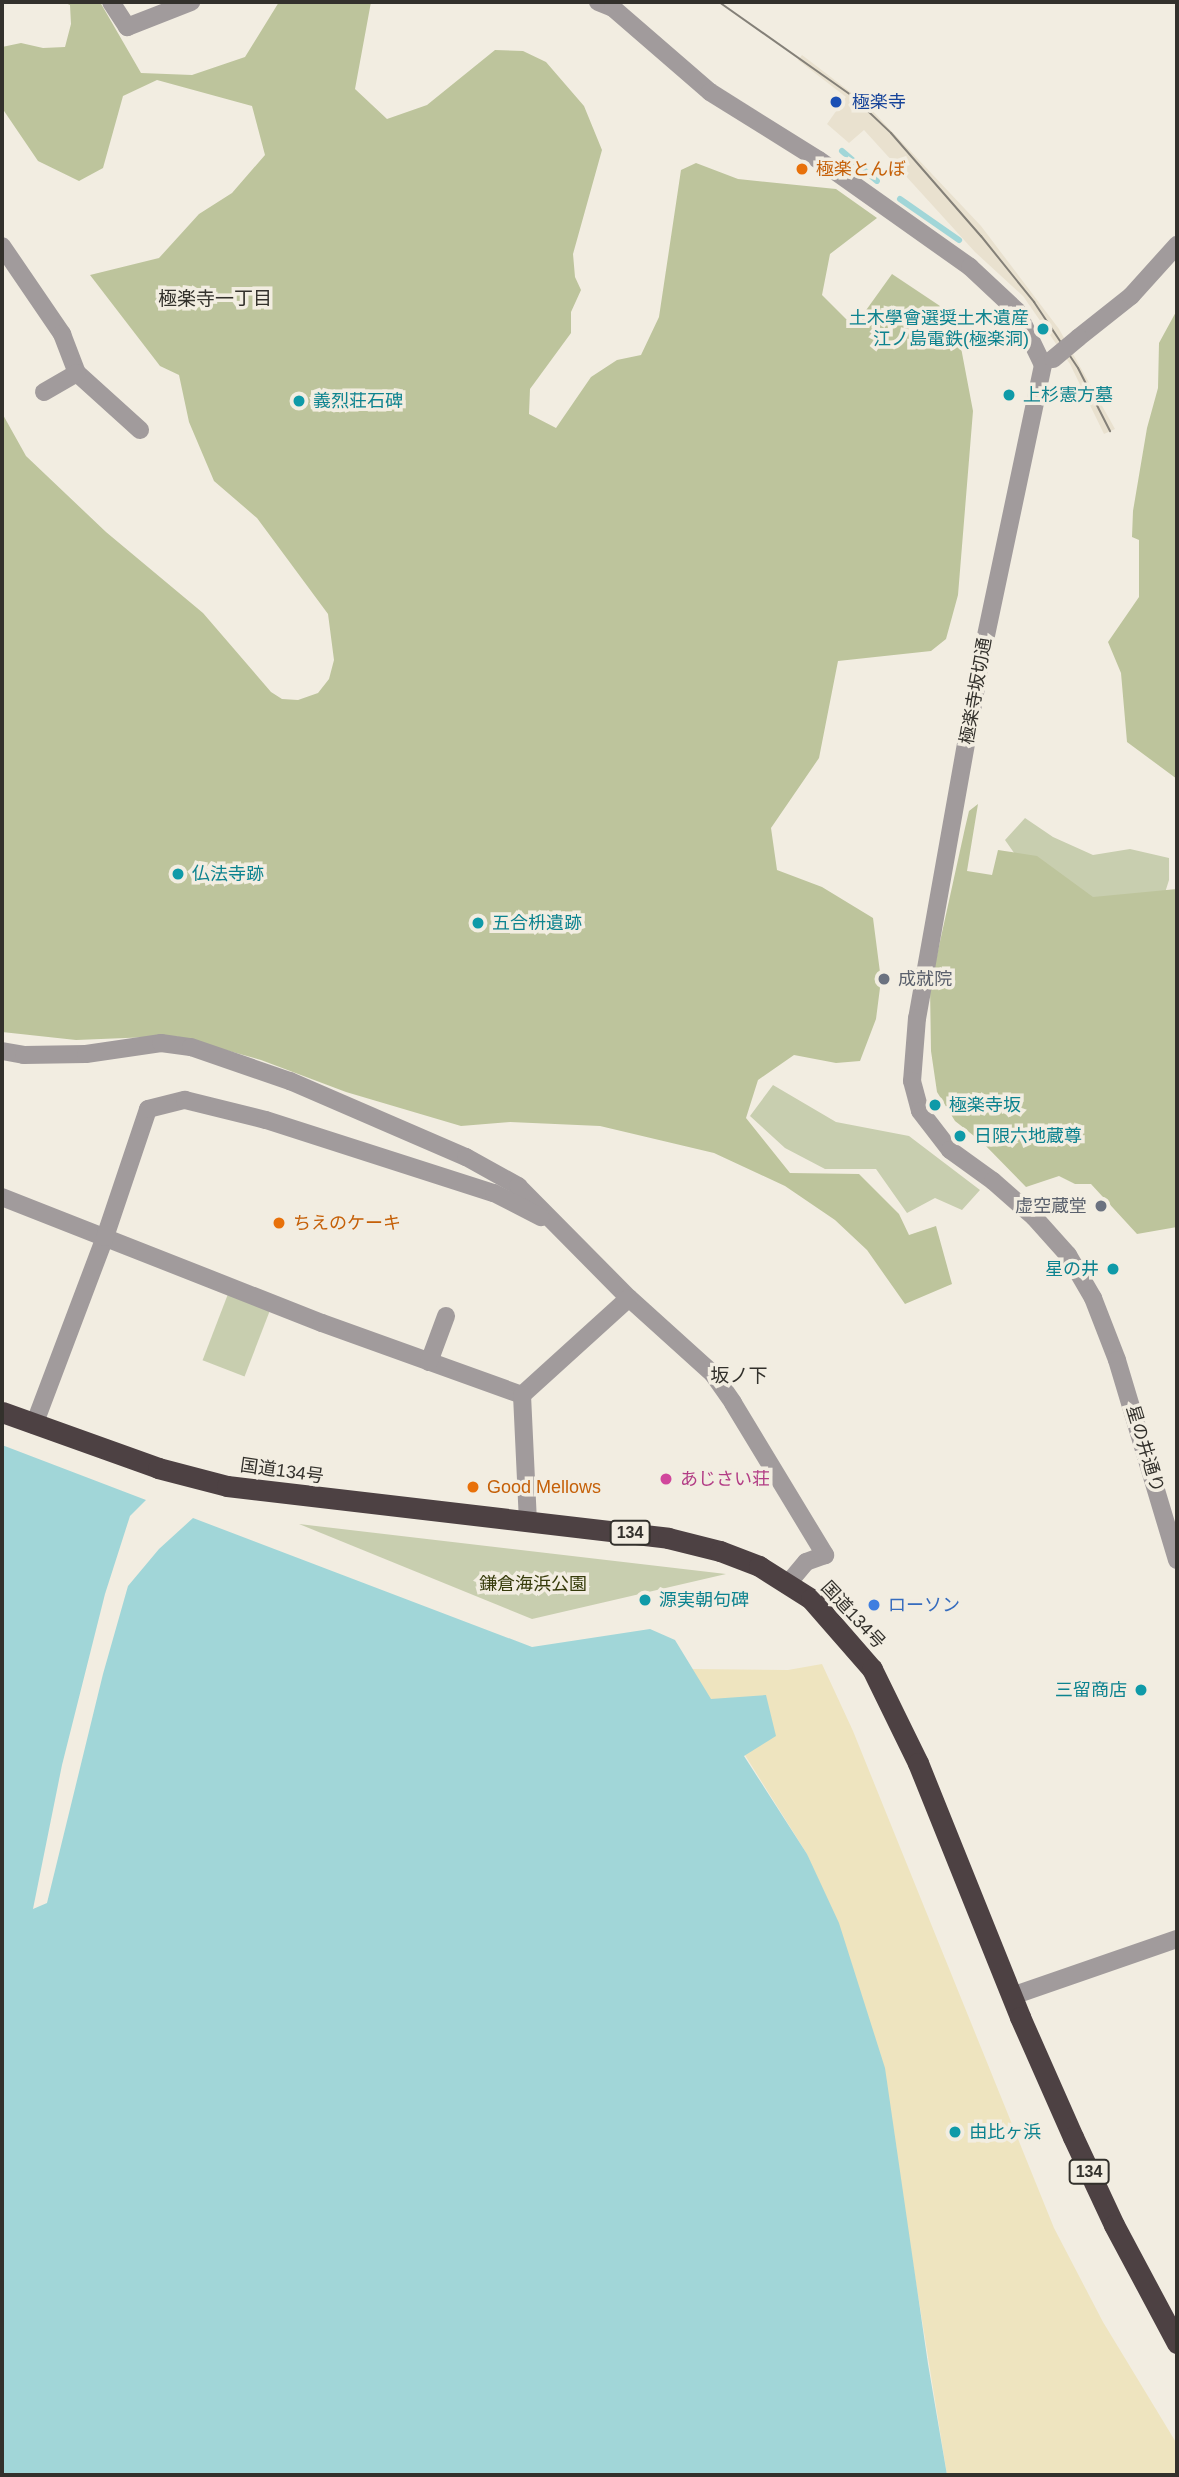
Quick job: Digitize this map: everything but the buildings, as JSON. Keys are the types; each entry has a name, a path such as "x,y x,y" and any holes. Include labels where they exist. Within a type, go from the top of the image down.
{"highway":[{"name":"国道134号","path":"2,1412 158,1468 227,1486 668,1538 720,1551 759,1566 811,1599 872,1669 918,1763 1012,1996 1114,2225 1177,2343"}],"street":[{"path":"111,2 127,27 191,2"},
{"path":"598,2 613,8 710,92 819,160 970,267 1017,311 1048,362 1131,296 1177,246"},
{"path":"2,246 61,334 77,373 140,430"},
{"name":"極楽寺坂切通","path":"1048,362 982,654 917,1018 912,1081 920,1111 950,1150 993,1181 1034,1217 1068,1255 1093,1298 1109,1340"},
{"path":"44,392 77,373"},
{"path":"2,1051 24,1055 86,1054 161,1043 191,1047 239,1061 466,1157 518,1186 551,1222 713,1374 825,1555 806,1562 787,1585"},
{"path":"34,1425 106,1237 148,1109 185,1100 266,1120 494,1194 551,1222"},
{"path":"2,1198 522,1395"},
{"path":"522,1395 629,1297"},
{"path":"429,1362 446,1316"},
{"name":"星の井通り","path":"1109,1340 1176,1549"},
{"path":"522,1395 528,1522"},
{"path":"1012,1996 1177,1939"}],"shaded area":[{"path":"802,55 866,104 981,226 1059,329 1115,429 1104,434 1070,364 1023,296 975,252 864,130 849,143 827,124 846,97 798,60"}],"green space":[{"path":"63,2 100,2 141,73 192,75 245,57 279,2 371,2 355,89 387,119 427,105 495,50 523,51 546,62 584,106 602,150 573,254 575,277 581,290 571,312 571,333 530,389 529,414 556,428 591,377 617,360 641,355 659,317 681,170 696,163 738,179 836,189 877,218 830,254 822,295 854,327 892,274 955,316 973,411 958,595 946,639 931,651 838,661 819,758 771,828 777,870 822,887 873,918 881,980 876,1019 860,1061 836,1063 794,1055 758,1080 746,1118 790,1173 859,1174 899,1214 909,1235 936,1226 952,1284 905,1304 867,1250 835,1220 785,1186 714,1153 600,1126 510,1122 461,1126 346,1092 261,1060 175,1036 76,1040 2,1032 2,413 26,456 106,532 203,613 271,692 282,699 298,700 318,693 329,679 334,660 328,614 257,518 214,481 189,422 179,375 160,366 90,275 159,258 199,214 232,193 265,155 252,106 157,80 123,96 103,168 79,181 38,161 2,108 2,47 21,43 43,48 65,47 71,24 70,5"},
{"path":"1177,310 1177,779 1127,742 1121,673 1108,642 1139,597 1139,540 1132,537 1133,511 1147,428 1158,388 1159,343"},
{"path":"978,804 967,871 992,875 998,850 1037,856 1093,897 1177,889 1177,1227 1137,1234 1091,1184 1075,1184 1059,1176 1026,1187 983,1143 955,1121 937,1092 931,1051 930,987 969,811"},
{"path":"1025,818 1053,837 1093,855 1130,849 1169,858 1169,880 1163,899 1066,904 1033,880 1005,840"},
{"path":"773,1085 836,1122 909,1136 980,1190 962,1210 935,1198 907,1213 876,1169 825,1169 785,1148 750,1116"},
{"path":"228,1294 270,1310 245,1376 203,1360"},
{"name":"鎌倉海浜公園","path":"299,1524 726,1574 532,1619"}],"sand":[{"name":"由比ヶ浜","path":"822,1664 853,1731 1054,2228 1103,2322 1177,2444 1177,2475 947,2475 902,2196 807,1854 691,1669 788,1670"}],"water":[{"path":"2,1445 146,1500 130,1516 105,1594 62,1765 33,1909 47,1903 103,1674 128,1586 159,1549 193,1518 532,1647 650,1629 675,1640 711,1699 766,1695 776,1736 744,1756 807,1854 839,1923 885,2068 947,2475 2,2475"}],"waterway":[{"path":"842,151 877,181"},
{"path":"900,199 959,240"}],"tram line":[{"path":"719,2 851,95 891,133 981,236 1034,302 1078,368 1110,431"}],"place":[{"name":"極楽寺","path":"836,102"},
{"name":"極楽とんぼ","path":"802,169"},
{"name":"土木學會選奨土木遺産 江ノ島電鉄(極楽洞)","path":"1043,329"},
{"name":"上杉憲方墓","path":"1009,395"},
{"name":"義烈荘石碑","path":"299,401"},
{"name":"仏法寺跡","path":"178,874"},
{"name":"五合枡遺跡","path":"478,923"},
{"name":"成就院","path":"884,979"},
{"name":"極楽寺坂","path":"935,1105"},
{"name":"日限六地蔵尊","path":"960,1136"},
{"name":"虚空蔵堂","path":"1101,1206"},
{"name":"ちえのケーキ","path":"279,1223"},
{"name":"星の井","path":"1113,1269"},
{"name":"あじさい荘","path":"666,1479"},
{"name":"Good Mellows","path":"473,1487"},
{"name":"源実朝句碑","path":"645,1600"},
{"name":"ローソン","path":"874,1605"},
{"name":"三留商店","path":"1141,1690"},
{"name":"由比ヶ浜","path":"955,2132"}],"district":[{"name":"極楽寺一丁目","path":"215,299"},
{"name":"坂ノ下","path":"739,1376"}]}
